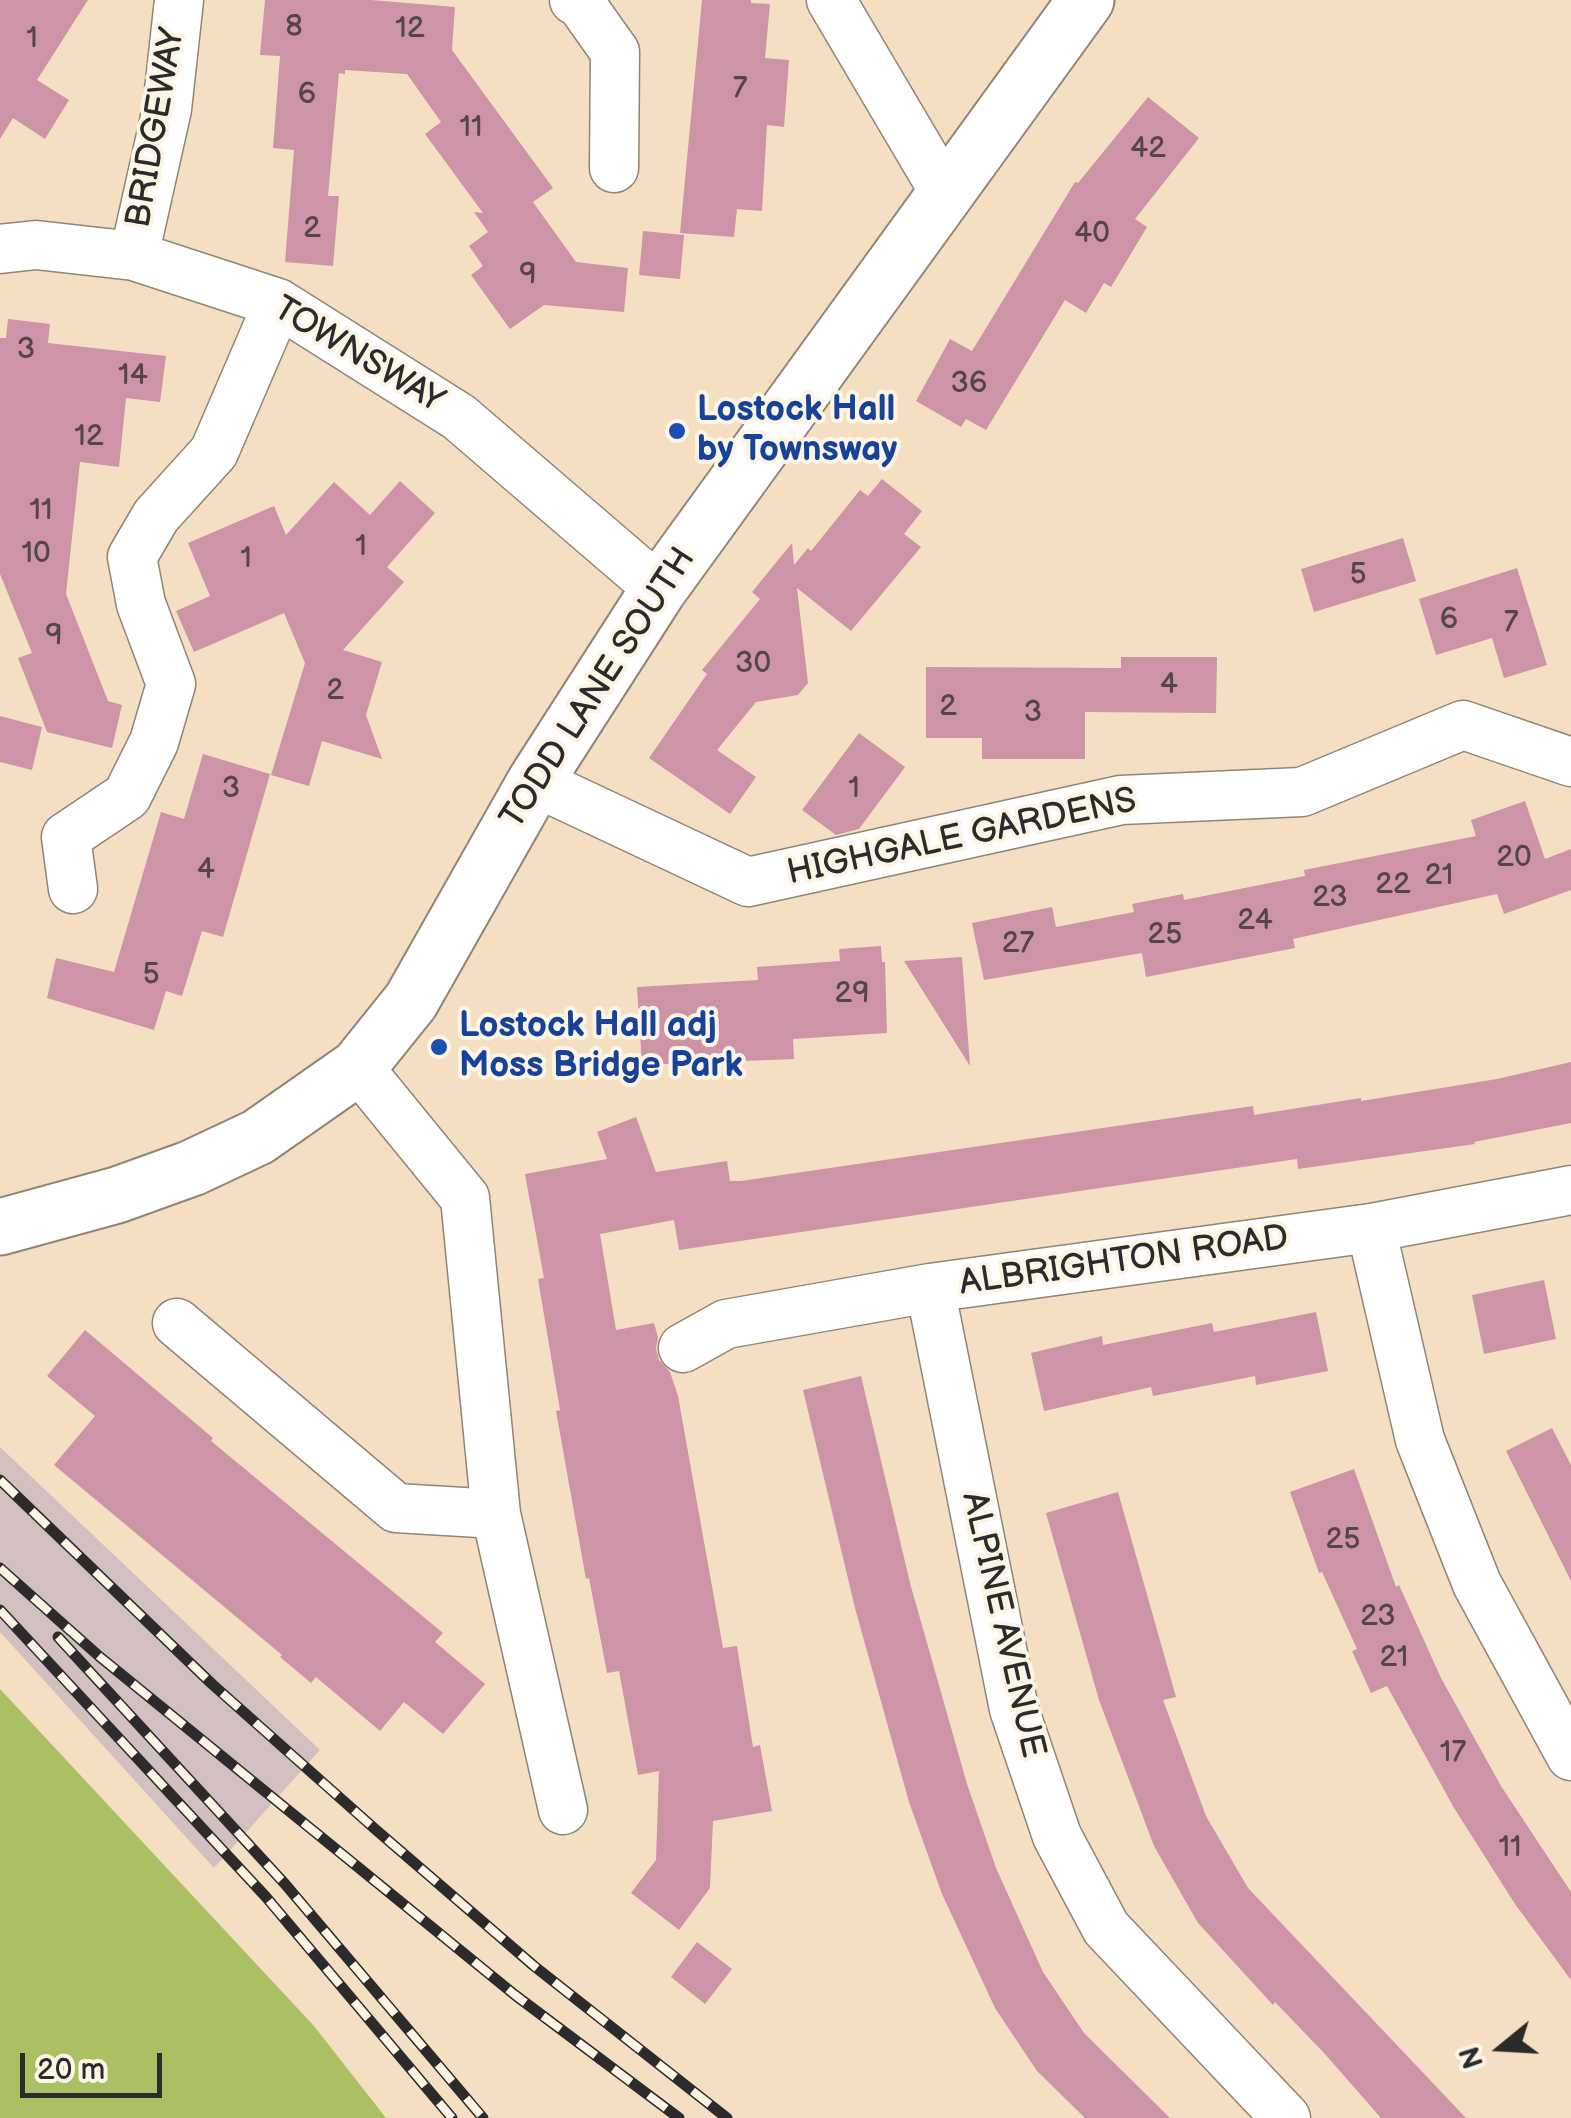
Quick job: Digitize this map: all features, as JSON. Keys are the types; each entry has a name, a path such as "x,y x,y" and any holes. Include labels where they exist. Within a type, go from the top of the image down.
{"street":[{"name":"BRIDGEWAY","path":"134,256 168,109 179,0"},
{"path":"574,0 582,4 616,52 614,168"},
{"path":"831,0 945,193"},
{"name":"TODD LANE SOUTH","path":"0,1227 117,1195 192,1168 258,1137 358,1067 410,1002 535,782 659,589 1086,0"},
{"name":"TOWNSWAY","path":"0,249 36,245 134,256 278,304 459,418 659,589"},
{"path":"73,889 66,837 127,796 154,742 171,684 140,604 132,557 156,516 214,452 278,304"},
{"name":"HIGHGALE GARDENS","path":"535,782 748,882 1121,800 1302,792 1462,725 1571,762"},
{"path":"358,1067 465,1198 496,1514 563,1810"},
{"name":"ALBRIGHTON ROAD","path":"683,1348 726,1324 930,1288 1371,1228 1571,1190"},
{"path":"1371,1228 1420,1440 1477,1584 1571,1756"},
{"name":"ALPINE AVENUE","path":"930,1288 1014,1708 1057,1836 1106,1928 1286,2118"},
{"path":"177,1322 396,1508 496,1514"}],"shaded area":[{"path":"0,1447 320,1750 214,1868 0,1632"}],"green space":[{"path":"0,1689 314,2026 386,2118 0,2118"}],"building":[{"path":"0,0 88,0 37,80 69,100 45,139 13,118 0,139"},
{"path":"265,0 371,0 455,7 452,50 553,188 533,202 576,262 628,268 624,312 544,305 510,329 471,275 483,266 469,246 488,232 474,212 483,213 425,134 441,122 407,74 345,70 345,74 339,73 328,196 339,196 333,266 285,262 294,150 273,148 280,56 260,55"},
{"path":"702,0 770,4 765,58 789,60 784,127 767,125 762,211 737,209 734,237 680,233"},
{"path":"1148,97 1199,138 1135,219 1147,227 1111,287 1104,283 1086,313 1065,300 986,430 966,419 961,427 916,401 950,339 972,351 1075,182"},
{"path":"643,231 684,235 680,279 639,275"},
{"path":"8,319 50,324 48,343 166,356 160,402 126,398 119,467 80,462 66,594 108,701 122,705 112,748 47,732 18,658 32,653 0,574 0,338 6,338"},
{"path":"882,479 922,511 904,534 921,547 851,631 797,588 808,683 798,695 756,702 717,750 756,777 730,814 649,758 707,674 702,670 760,599 752,592 792,543 794,565 808,548 811,551 860,490 868,496"},
{"path":"400,481 435,513 387,567 404,582 343,650 382,662 366,715 382,759 322,741 309,786 271,775 305,663 284,613 194,652 176,611 210,596 188,543 274,506 286,535 334,482 370,515"},
{"path":"1403,538 1416,581 1314,612 1301,569"},
{"path":"1517,568 1547,665 1504,678 1492,638 1436,655 1419,599"},
{"path":"1121,657 1217,657 1216,713 1085,712 1085,759 982,759 982,738 926,738 926,667 1121,668"},
{"path":"0,716 42,727 32,770 0,762"},
{"path":"859,733 905,767 859,829 836,835 802,810"},
{"path":"203,754 270,774 223,937 202,931 182,996 166,991 154,1030 47,998 56,958 114,972 161,812 184,819"},
{"path":"1525,801 1545,859 1571,849 1571,890 1504,914 1497,894 1293,939 1295,948 1146,977 1142,953 984,980 972,923 1052,907 1056,927 1134,912 1132,904 1183,894 1184,900 1305,876 1304,870 1476,836 1471,820"},
{"path":"881,946 887,1033 793,1039 794,1059 642,1065 637,987 758,980 757,967 840,961 839,949"},
{"path":"962,957 970,1066 904,961"},
{"path":"1571,1062 1571,1123 1475,1144 1298,1169 1297,1159 679,1250 674,1220 600,1234 616,1330 654,1323 659,1360 670,1372 678,1396 723,1648 737,1646 753,1747 760,1745 772,1811 713,1821 710,1888 679,1930 631,1893 656,1860 659,1771 638,1775 619,1671 607,1673 556,1411 560,1410 538,1279 544,1278 525,1174 607,1159 597,1132 636,1117 656,1172 727,1161 730,1181 741,1181 1253,1106 1254,1115 1361,1101 1497,1079"},
{"path":"1544,1280 1556,1339 1484,1354 1472,1295"},
{"path":"1316,1312 1328,1371 1256,1385 1255,1376 1153,1396 1151,1387 1044,1411 1031,1353 1102,1336 1103,1345 1212,1323 1214,1332"},
{"path":"85,1330 213,1438 211,1441 443,1633 435,1642 485,1684 443,1734 404,1702 380,1731 316,1677 311,1683 54,1465 95,1416 47,1376"},
{"path":"861,1376 910,1583 967,1784 996,1868 1043,1972 1084,2033 1170,2118 1085,2118 1037,2071 995,2008 942,1894 909,1802 855,1608 803,1390"},
{"path":"1552,1428 1571,1465 1571,1581 1506,1451"},
{"path":"1354,1469 1396,1587 1399,1585 1441,1678 1501,1786 1571,1892 1571,1980 1515,1904 1454,1808 1387,1686 1371,1693 1352,1651 1357,1649 1322,1572 1319,1573 1290,1492"},
{"path":"1118,1492 1176,1697 1163,1700 1206,1816 1248,1888 1466,2118 1381,2118 1198,1923 1154,1846 1099,1700 1046,1513"},
{"path":"697,1942 732,1969 705,2004 671,1977"}],"railway":[{"path":"0,1480 212,1684 375,1829 534,1966 727,2118"},
{"path":"0,1568 100,1657 515,1995 679,2118"},
{"path":"0,1610 266,1897 452,2118"},
{"path":"58,1637 285,1884 483,2118"}],"place":[{"name":"Lostock Hall by Townsway","path":"677,431"},
{"name":"Lostock Hall adj Moss Bridge Park","path":"439,1047"}]}
